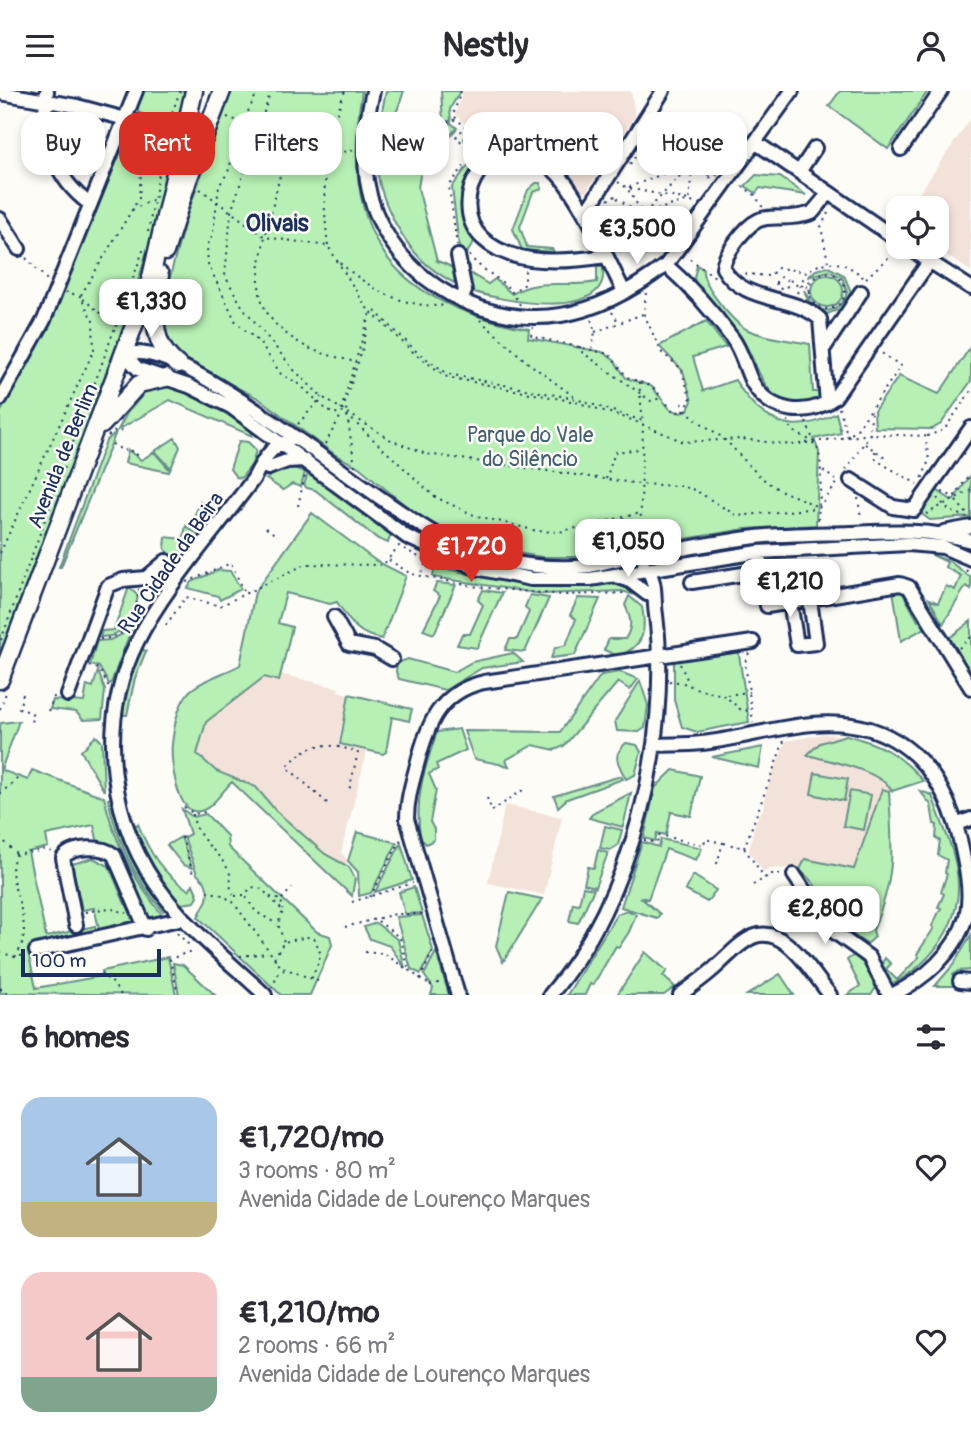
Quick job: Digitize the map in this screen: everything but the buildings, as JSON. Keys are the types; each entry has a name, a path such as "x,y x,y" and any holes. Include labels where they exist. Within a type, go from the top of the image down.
{"main road":[{"name":"Avenida de Berlim","path":"213,112 220,93"},
{"name":"Avenida de Berlim","path":"188,112 191,94"},
{"name":"Avenida de Berlim","path":"0,680 100,435 149,286 175,175"},
{"name":"Avenida de Berlim","path":"149,286 161,266 190,175"},
{"path":"161,266 156,322 158,342 165,355 178,365"},
{"path":"100,435 139,384 166,378"}],"street":[{"path":"128,112 136,91"},
{"path":"373,91 365,150 367,182 376,213 405,260 422,276 461,300 495,313 532,317 589,309 624,292 666,265 750,139 792,91"},
{"path":"590,222 593,198 663,91"},
{"path":"901,149 941,91"},
{"path":"0,93 47,95 119,116"},
{"path":"47,95 47,134 55,161 75,191 90,204"},
{"path":"0,399 44,320 119,135"},
{"path":"750,139 886,232"},
{"path":"799,172 815,148"},
{"path":"609,253 533,259 517,257 489,243 476,230 470,211 478,172 496,155 508,153 537,159 557,173 609,253 624,292"},
{"path":"829,193 812,213 758,218 749,224 723,261 726,273 735,282 765,299 794,306 816,316 822,325 833,403"},
{"path":"0,219 19,249"},
{"path":"458,256 465,291 461,300"},
{"path":"925,259 970,287"},
{"path":"833,403 929,262"},
{"path":"666,265 732,338 761,394 792,411 816,409 833,403"},
{"path":"824,349 861,292"},
{"path":"969,562 925,544 759,552 615,576 531,579 476,568 407,537 305,465 282,443 231,407 134,367 125,355 140,353 178,365 232,392 289,428 300,441 430,533 477,554 530,565 587,566 757,537 905,530 941,532 971,527"},
{"name":"Rua Cidade da Beira","path":"268,992 184,918 146,870 124,820 113,760 116,708 129,658 145,628 254,478 279,453 289,428"},
{"path":"851,480 893,507 914,510 971,428"},
{"path":"261,429 265,465 287,461 305,465"},
{"path":"282,443 300,441"},
{"path":"941,532 971,541"},
{"path":"759,552 767,606 900,584 909,587 971,688"},
{"path":"550,995 579,956 610,900 632,839 654,745 661,681 655,612 645,579 658,554"},
{"path":"625,558 648,569"},
{"path":"68,695 108,586 123,580 146,578 166,561"},
{"path":"651,594 676,565"},
{"path":"692,582 762,571"},
{"path":"615,576 631,581 651,594"},
{"path":"790,602 797,645 816,643 810,600"},
{"path":"334,617 349,644 375,649 392,659"},
{"path":"458,995 407,819 409,796 427,729 435,713 452,695 475,684 660,657 678,651 753,642"},
{"path":"654,745 701,744 828,722 847,723 872,730 895,741 929,767 958,824 969,870 967,916 958,935 933,969 897,994 869,957 830,929 794,875"},
{"path":"958,824 971,819"},
{"path":"74,920 64,856 97,848 111,852 144,923"},
{"path":"34,952 144,923 184,918"},
{"path":"680,995 715,968 738,943 751,935 765,934 789,946 830,995"}],"path":[{"path":"248,112 258,91"},
{"path":"264,112 271,91"},
{"path":"339,112 345,91"},
{"path":"461,91 453,115 463,125"},
{"path":"171,112 172,107 191,94"},
{"path":"449,122 456,118"},
{"path":"463,129 456,137 463,143"},
{"path":"342,152 356,149"},
{"path":"630,165 637,155"},
{"path":"458,256 449,186 463,168"},
{"path":"229,169 219,185 218,202 207,247 208,264 225,301 236,322 259,342 281,374 299,384 331,413 343,411"},
{"path":"80,296 139,198 141,175"},
{"path":"148,233 159,175"},
{"path":"243,175 231,212 225,276 259,327 294,370 322,397 391,440 426,454 640,484 680,486 695,490 737,516 818,508 838,482 820,468"},
{"path":"280,175 257,275 260,298 283,330 306,346 356,362"},
{"path":"324,175 322,202 328,246 366,307 380,313 417,352 448,374 576,399 643,423 684,442 725,440 815,444 870,434 925,436 944,430 971,391"},
{"path":"626,188 660,175"},
{"path":"642,216 681,175"},
{"path":"689,200 692,175"},
{"path":"707,175 708,178 719,175"},
{"path":"188,180 265,237 328,246"},
{"path":"618,182 626,188 642,216"},
{"path":"742,186 755,195 766,212"},
{"path":"626,188 689,200 696,205"},
{"path":"607,199 610,201 613,196 618,198 671,237"},
{"path":"131,211 154,199"},
{"path":"642,216 689,200"},
{"path":"599,210 659,252 671,237"},
{"path":"828,262 821,227 829,210"},
{"path":"679,214 682,226"},
{"path":"609,253 627,229"},
{"path":"668,231 671,237"},
{"path":"0,642 118,327 146,243"},
{"path":"472,247 468,254 479,268 501,281 521,306"},
{"path":"19,249 54,288"},
{"path":"690,259 716,278 721,274"},
{"path":"744,274 769,276 778,268 806,272 828,262 849,266 865,279 887,259"},
{"path":"337,260 369,287 401,301 427,306 441,306 444,302"},
{"path":"512,292 525,284 525,264"},
{"path":"796,297 806,272"},
{"path":"828,273 837,276 845,288 844,298 837,306 822,308 814,302 806,284 809,278 828,273"},
{"path":"810,293 815,278"},
{"path":"788,279 799,287"},
{"path":"799,287 806,284"},
{"path":"62,291 80,296 118,327"},
{"path":"646,292 643,314 661,352 682,371 691,400 686,411"},
{"path":"0,553 94,350 93,321 80,296"},
{"path":"355,466 343,411 346,386 371,309"},
{"path":"323,448 343,411 371,309"},
{"path":"371,309 415,354 447,377 576,403 643,423"},
{"path":"612,312 619,323"},
{"path":"595,332 643,314"},
{"path":"476,316 527,362 576,399"},
{"path":"592,319 595,332 592,349"},
{"path":"533,326 531,336 609,354 627,377 653,387 673,411 686,411"},
{"path":"580,346 579,350 651,401 662,397"},
{"path":"848,437 871,410 901,366 878,350"},
{"path":"639,382 643,423 640,549"},
{"path":"289,428 322,397"},
{"path":"682,403 686,411 725,440 754,472 776,488 804,499 818,508"},
{"path":"833,403 848,437"},
{"path":"870,434 871,410"},
{"path":"343,411 435,497 474,516 537,531 559,532 641,513"},
{"path":"788,419 793,431 815,444"},
{"path":"806,421 821,457 817,526"},
{"path":"100,435 116,430 124,432"},
{"path":"920,478 928,466 929,451 925,436"},
{"path":"112,444 124,451 128,449 142,458"},
{"path":"864,444 885,457"},
{"path":"606,479 615,452 641,449"},
{"path":"875,451 876,460 923,489"},
{"path":"298,506 305,465"},
{"path":"955,498 971,472"},
{"path":"935,487 950,498 955,498 971,518"},
{"path":"921,516 971,490"},
{"path":"934,492 943,506 971,518"},
{"path":"860,512 861,518"},
{"path":"266,528 276,535"},
{"path":"166,625 186,597 220,606 306,564 383,565 399,546 426,561 421,576"},
{"path":"388,559 411,574"},
{"path":"969,562 965,572 971,576"},
{"path":"186,583 231,563 245,592"},
{"path":"89,636 111,638 133,626 141,579"},
{"path":"951,655 971,637"},
{"path":"753,642 745,662 755,734"},
{"path":"678,651 688,682"},
{"path":"79,663 99,670 111,689"},
{"path":"661,681 688,682 700,690 713,690 726,695 741,710 752,711"},
{"path":"726,695 749,692"},
{"path":"23,694 19,708 32,713 31,725"},
{"path":"48,711 54,697 68,695"},
{"path":"744,848 785,737 784,729"},
{"path":"327,803 287,767 300,752 325,743 358,752 349,791"},
{"path":"0,794 18,778"},
{"path":"487,798 492,811 523,790"},
{"path":"184,807 193,814 208,845 229,870 229,888 236,896"},
{"path":"193,814 206,811"},
{"path":"370,897 403,835"},
{"path":"640,839 657,843 659,835 704,845 705,839 744,848 765,878"},
{"path":"0,837 16,855"},
{"path":"182,837 193,874"},
{"path":"716,867 723,843"},
{"path":"16,855 45,850 64,856"},
{"path":"15,957 20,949 25,928 11,870 16,855"},
{"path":"752,885 772,874 794,875"},
{"path":"352,902 417,882"},
{"path":"236,896 244,895 255,886 283,911"},
{"path":"281,900 292,888"},
{"path":"207,891 233,902 285,970 318,981"},
{"path":"244,895 256,912 278,924 285,942"},
{"path":"233,902 236,896"},
{"path":"270,897 281,900"},
{"path":"278,924 283,911 281,900"},
{"path":"74,920 109,908 144,923"},
{"path":"345,927 395,914 426,914"},
{"path":"377,920 400,938 410,971"},
{"path":"177,933 190,946"},
{"path":"274,959 285,942 307,937 317,941 321,955 312,978"},
{"path":"420,978 436,945"},
{"path":"178,995 170,960 194,950"},
{"path":"0,952 15,957 34,952"},
{"path":"238,958 269,952"},
{"path":"365,952 385,954 430,985 447,980"},
{"path":"268,992 278,974 285,970"},
{"path":"100,974 111,981 121,995"},
{"path":"0,988 10,995"}],"shaded area":[{"path":"463,91 631,91 635,116 623,135 623,112 463,112 463,122 455,114"},
{"path":"971,118 971,271 949,257 949,196 917,196"},
{"path":"567,175 597,175 586,192 581,192"},
{"path":"280,674 339,688 338,691 348,694 338,745 367,751 341,852 348,861 345,865 325,854 276,811 256,787 216,771 197,754 206,722 264,676 278,681"},
{"path":"823,734 855,736 876,743 907,763 923,780 890,792 891,867 805,873 801,867 770,869 764,873 749,851 755,822 763,809 767,788 786,741"},
{"path":"505,805 562,817 544,895 488,883"}],"green space":[{"path":"142,91 189,91 182,112 139,112 137,108"},
{"name":"Parque do Vale do Silêncio","path":"231,91 362,91 360,112 356,112 356,175 359,175 368,221 384,253 408,279 440,301 480,317 529,329 528,338 602,352 614,360 626,378 651,386 670,409 680,413 688,410 692,401 683,371 659,346 706,321 726,347 693,357 703,391 735,380 755,406 766,415 791,424 805,424 836,413 841,433 814,439 819,452 816,525 745,529 575,557 542,557 493,549 446,532 418,516 359,467 337,456 258,398 175,356 164,338 167,288 185,221 201,175 215,175 215,136"},
{"path":"386,91 404,91 396,112 382,112"},
{"path":"441,91 460,91 450,109 451,121 449,112 442,112"},
{"path":"840,91 928,91 888,149 829,106"},
{"path":"449,123 457,128 449,137"},
{"path":"119,156 119,175 165,175 162,199 123,334 0,662 0,413 48,329"},
{"path":"463,172 463,175 474,175 468,195 467,220 475,240 467,253 459,247 452,187"},
{"path":"378,175 420,175 418,188 437,261 455,270 461,281 456,284 437,273 411,248 395,222"},
{"path":"756,175 780,177 806,195 760,188 756,193 745,186"},
{"path":"540,183 542,189 533,192 520,227 527,247 552,249 554,252 522,250 513,229 528,190"},
{"path":"463,263 469,264 468,272 488,284 495,279 512,294 543,284 597,282 597,266 603,267 601,285 589,296 571,302 549,304 502,299 468,290"},
{"path":"697,265 703,269 707,284 719,302 746,329 769,337 810,344 813,392 821,392 822,398 804,403 789,403 769,390 743,340 697,286 694,278"},
{"path":"828,267 844,275 851,292 843,308 827,314 810,307 804,290 818,308 829,310 838,306 847,292 842,277 828,271 808,277 816,270"},
{"path":"827,275 838,280 843,291 838,302 827,307 816,302 811,291 816,280"},
{"path":"971,346 971,381 941,424 932,429 875,428 874,411 899,376 939,394"},
{"path":"170,384 242,421 251,428 252,436 170,400 118,430 127,413 142,396 141,387"},
{"path":"116,432 61,567 59,567 106,441"},
{"path":"175,438 180,447 171,468 155,451"},
{"path":"239,441 248,442 256,450 252,464 241,478 236,477 230,469"},
{"path":"128,450 141,460 154,452 169,472 125,463"},
{"path":"293,468 305,472 301,487 292,484 283,490 266,479 283,469"},
{"path":"308,473 391,533 388,543 378,539 315,490 307,488 304,485"},
{"path":"971,475 971,517 930,520 920,513 935,489 954,499"},
{"path":"200,502 212,514 203,531 192,522"},
{"path":"312,513 376,561 406,576 382,639 360,631 337,602 330,604 286,593 278,623 292,627 279,681 264,677 206,722 197,754 216,771 256,787 276,811 325,854 349,867 355,878 352,896 232,782 209,807 192,811 181,797 172,762 175,724 184,699 198,685 240,665 255,592"},
{"path":"186,526 199,536 184,556 172,558 165,549 166,537 183,539"},
{"path":"932,555 949,561 971,578 971,589 966,586 943,624 929,599 938,603 946,586 955,590 961,576 945,567 947,562"},
{"path":"435,566 531,586 611,584 629,589 635,595 622,591 542,594 433,577"},
{"path":"218,570 230,571 241,589 220,600 218,596 188,588 192,582"},
{"path":"437,583 456,585 434,634 423,630 440,596 433,591"},
{"path":"129,587 138,596 132,624 111,636 100,637 102,631 114,630"},
{"path":"483,590 502,593 477,648 457,645 462,634 470,634 483,605 478,600"},
{"path":"893,590 901,590 918,621 926,618 927,627 901,641"},
{"path":"530,595 549,598 525,652 505,650 510,639 517,639 529,612 525,607"},
{"path":"629,596 642,607 643,631 633,648 618,656 604,650 609,639 625,639 628,635 630,622 625,605"},
{"path":"578,598 600,599 575,655 551,658 555,648 566,645 576,619 570,615"},
{"path":"971,621 971,680 946,641"},
{"path":"131,630 109,684 99,667 90,665 97,641 110,640"},
{"path":"738,648 749,722 697,732 682,727 674,700 674,658"},
{"path":"141,649 146,651 135,678 127,715 122,715 130,677"},
{"path":"513,653 523,662 482,668 445,690 399,679 396,672 397,663 408,659 454,672 472,662"},
{"path":"98,671 105,690 102,719 83,720 76,712 50,709 53,700 84,702 87,685 93,687"},
{"path":"620,672 638,679 630,690 618,682 564,746 555,750 533,745 506,760 509,766 474,759 464,731 560,732 601,675"},
{"path":"640,681 648,705 645,728 639,732 617,731 615,721"},
{"path":"349,694 412,709 409,721 392,717 386,752 383,754 340,744"},
{"path":"19,721 1,770 28,780 32,770 104,797 114,831 128,863 145,892 167,920 152,920 146,916 120,858 98,844 94,825 46,835 48,847 28,852 46,937 95,926 97,936 28,951 36,988 102,976 102,971 168,957 176,995 0,993 0,726 1,723"},
{"path":"459,729 466,750 436,764 438,769 429,774 436,790 430,822 434,829 434,840 426,844 421,839 418,811 425,771 437,732"},
{"path":"846,735 889,751 907,764 923,781 892,791 877,777 866,772 807,755 820,743"},
{"path":"96,736 102,742 104,791 81,751"},
{"path":"626,743 637,745 641,752 635,775 626,779 617,756"},
{"path":"763,747 759,768 712,757"},
{"path":"673,770 700,776 691,816 671,812 666,835 657,833 655,841 644,838 655,788"},
{"path":"815,773 848,779 844,801 811,794"},
{"path":"621,776 623,779 567,799 558,807 554,796"},
{"path":"882,789 889,791 891,862 886,893 873,930 875,937 867,944 846,928 818,889 800,870 805,859 854,869"},
{"path":"850,791 871,795 864,830 843,826"},
{"path":"920,791 932,795 953,853 958,891 956,908 943,938 933,952 908,975 893,984 888,980 882,963 885,958 891,964 886,969 897,980 919,957 917,954 934,928 932,926 941,908 938,907 944,894 941,892 947,874 947,860 938,855 940,840 936,839 937,825 934,824 931,805"},
{"path":"631,793 623,827 589,818 594,812"},
{"path":"111,798 131,857 166,909 163,911 128,859 112,815 108,799"},
{"path":"182,809 193,817 206,814 227,836 228,847 317,932 330,936 332,945 310,995 281,995 198,917 207,900 208,891 205,882 197,874 184,837 190,834"},
{"path":"138,824 152,853 171,877 189,890 193,884 198,896 195,902 181,904 166,888 143,847 134,826"},
{"path":"605,826 622,830 618,845 610,850 600,848"},
{"path":"357,832 397,843 371,893 359,896 358,872 348,861"},
{"path":"181,837 192,868 183,865 167,845"},
{"path":"661,839 702,848 696,860 666,849 648,899 640,897 660,914 657,918 621,907 642,842 659,847"},
{"path":"401,843 412,880 375,892"},
{"path":"598,850 608,853 595,887 584,884 588,867 594,868"},
{"path":"93,858 109,866 125,904 134,908 131,918 140,922 101,936 94,908 82,910 72,864"},
{"path":"693,875 716,890 707,902 685,890"},
{"path":"414,887 422,913 405,914 399,892"},
{"path":"583,887 594,889 578,923 569,921 573,903 579,904"},
{"path":"509,892 542,899 503,962 496,946"},
{"path":"627,910 636,915 629,932 619,947 616,946 593,985 590,984 585,995 567,995 617,914"},
{"path":"422,915 433,950 421,974 411,969 396,917"},
{"path":"376,923 398,940 405,968 390,946 370,939 364,927"},
{"path":"971,935 971,970 958,971 953,975 954,986 935,986 954,964"},
{"path":"436,952 449,995 431,995 433,988 424,975"},
{"path":"645,952 667,971 663,976 675,987 664,995 617,995"},
{"path":"854,955 865,965 877,986 871,995 847,995 860,986 847,960"},
{"path":"173,963 183,965 215,995 179,995"},
{"path":"780,974 794,995 747,995"}],"district":[{"name":"Olivais","path":"277,223"}]}
